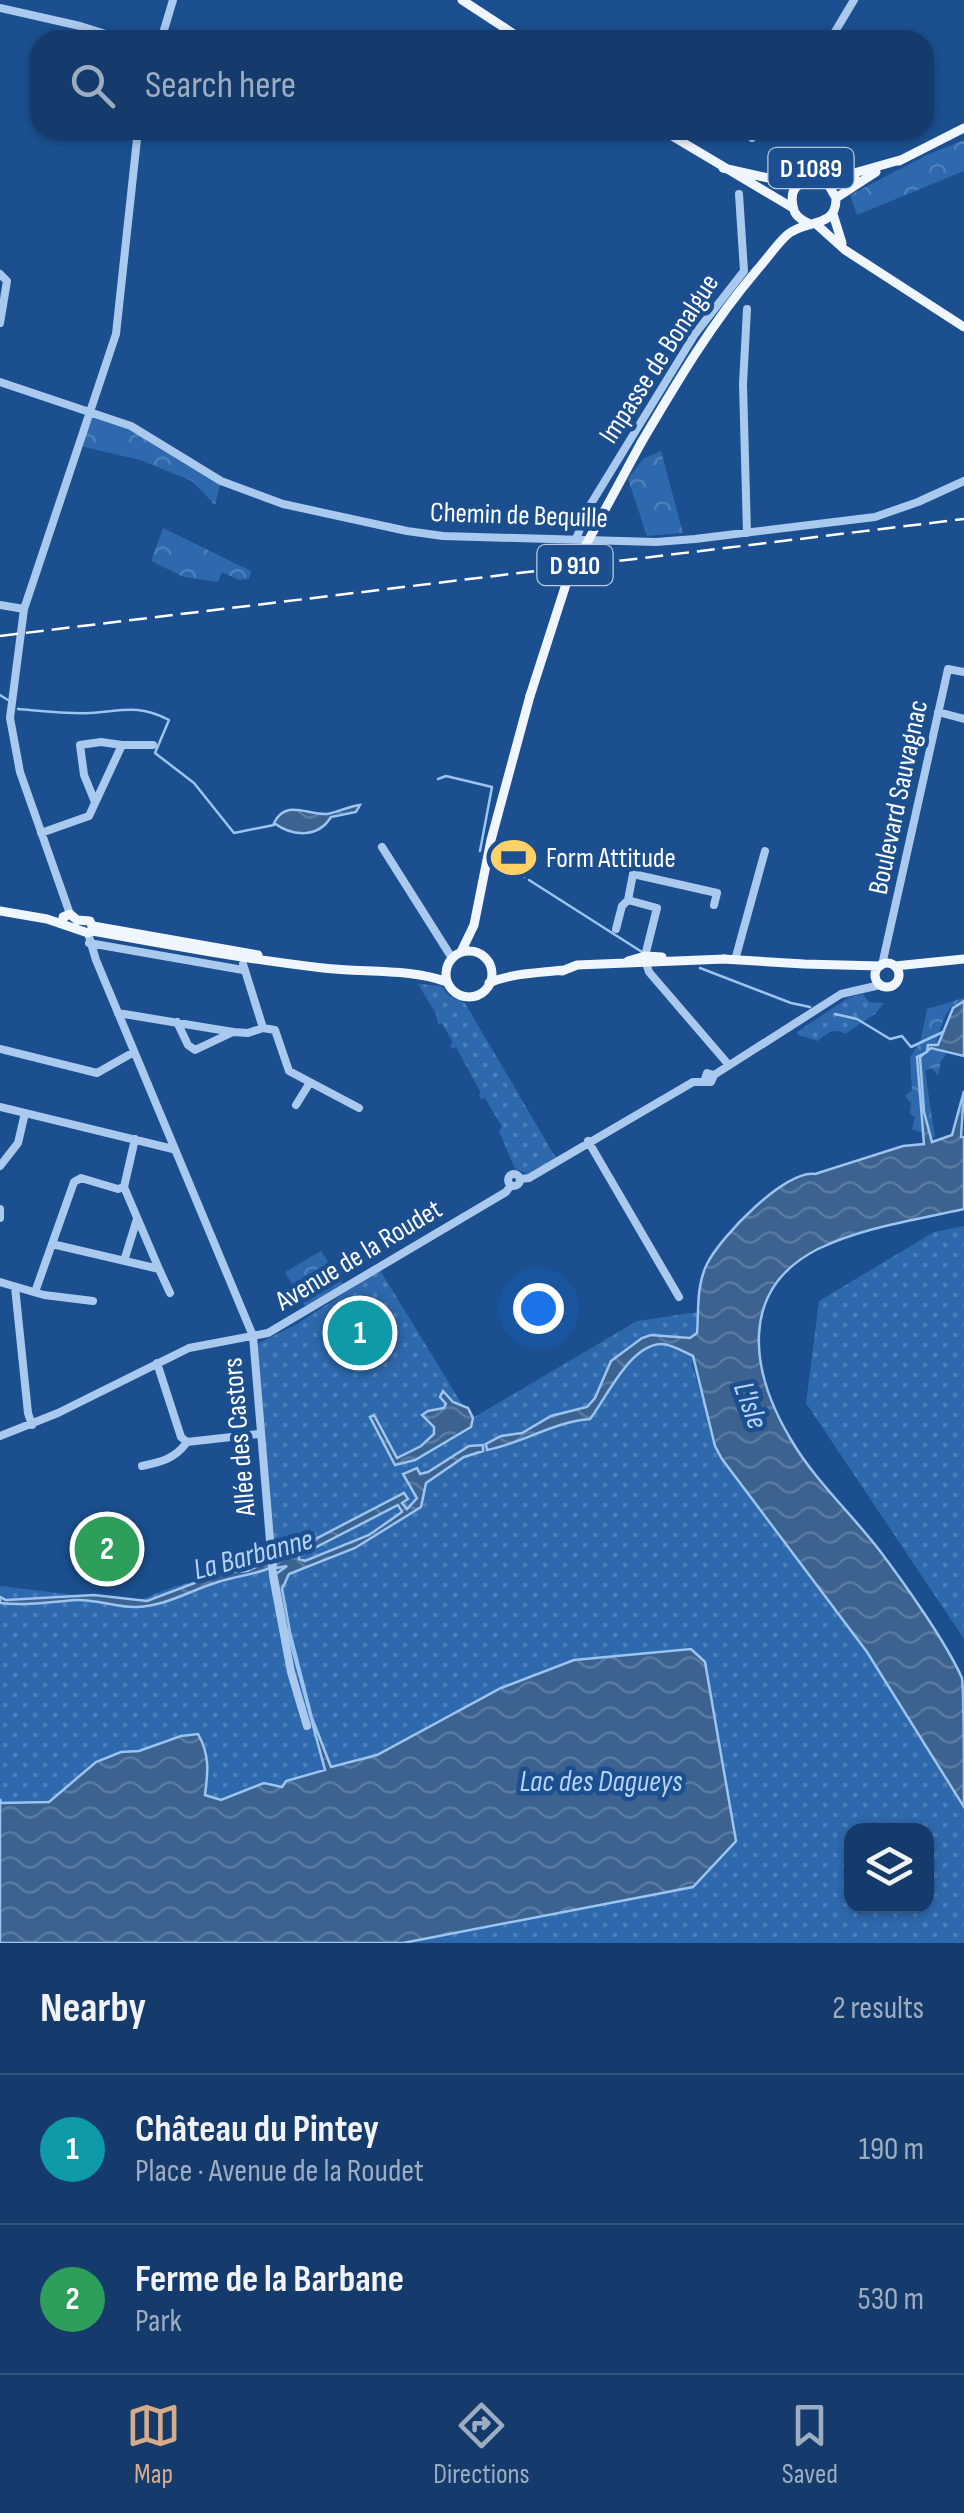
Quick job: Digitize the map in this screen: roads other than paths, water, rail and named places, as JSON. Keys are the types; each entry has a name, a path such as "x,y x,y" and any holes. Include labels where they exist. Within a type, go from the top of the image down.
{"main road":[{"path":"462,0 508,30"},
{"name":"D 1089","path":"828,184 873,173 964,128"},
{"name":"D 1089","path":"678,140 794,210"},
{"name":"D 1089","path":"722,168 773,179 810,168 854,173 900,160"},
{"name":"D 1089","path":"836,198 873,173"},
{"path":"846,250 837,236 833,214 836,198 828,184 814,180 797,188 794,210 846,250 964,327"},
{"name":"D 1089","path":"767,191 797,188"},
{"name":"D 910","path":"454,958 474,925 483,874 530,696 568,578 641,443 711,326 787,235 794,210"},
{"path":"812,224 833,214"},
{"name":"D 910","path":"787,235 812,224"},
{"name":"D 910","path":"481,954 477,930 483,874"},
{"path":"0,908 65,918 90,933 260,956 284,963 364,973 411,974 436,971 454,958 481,954 490,967 512,975"},
{"path":"447,982 454,958"},
{"path":"411,974 447,982 454,992 466,996 478,995 489,984 512,975 645,959 782,962 885,971 964,959"},
{"path":"489,984 490,967"}],"street":[{"path":"164,30 173,0"},
{"path":"836,30 854,0"},
{"path":"0,8 93,30"},
{"path":"65,918 20,772 10,718 24,610 116,334 137,140"},
{"name":"Impasse de Bonalgue","path":"576,539 590,507 695,334 744,272 738,194"},
{"path":"0,274 7,281 0,323"},
{"path":"747,308 743,384 747,533"},
{"name":"Chemin de Bequille","path":"0,382 132,426 222,481 282,504 443,536 656,542 747,533 875,517 964,481"},
{"path":"0,605 24,610"},
{"name":"Boulevard Sauvagnac","path":"885,971 948,669 964,672"},
{"path":"938,712 964,719"},
{"path":"95,802 84,776 80,745 153,745"},
{"path":"41,833 89,816 122,745"},
{"path":"382,847 454,958"},
{"path":"730,960 765,851"},
{"path":"616,929 633,874 717,893 714,905"},
{"path":"628,900 657,908 645,959 649,972 728,1064"},
{"path":"90,933 243,967 263,1028"},
{"name":"Allée des Castors","path":"90,933 118,1013 253,1336 272,1564 291,1672 307,1726"},
{"name":"Avenue de la Roudet","path":"0,1436 32,1425 189,1348 268,1333 502,1194 511,1185 511,1174 529,1178 672,1092 709,1077 840,994 866,986 885,971"},
{"path":"118,1013 248,1034 263,1028 275,1030 289,1072 359,1108"},
{"path":"177,1022 188,1046 196,1050 233,1032"},
{"path":"0,1049 98,1073 134,1052"},
{"path":"296,1105 309,1084"},
{"path":"0,1107 174,1148"},
{"path":"0,1166 18,1143 25,1113"},
{"path":"134,1139 124,1187 170,1293"},
{"path":"588,1142 679,1297"},
{"path":"35,1292 77,1179 124,1187"},
{"path":"0,1209 0,1218"},
{"path":"124,1262 137,1219"},
{"path":"52,1244 159,1269"},
{"path":"0,1282 94,1302"},
{"path":"15,1287 32,1425"},
{"path":"157,1363 186,1442"},
{"path":"142,1466 166,1461 186,1442 260,1434"}],"water":[{"path":"360,805 356,812 331,817 312,832 297,833 274,823 291,810 327,814"},
{"path":"964,1001 964,1056 931,1048 927,1051 928,1045 938,1045 953,1008"},
{"name":"L'Isle","path":"925,1053 920,1057 924,1112 932,1142 952,1135 964,1091 964,1209 835,1241 792,1266 774,1287 763,1309 760,1360 777,1413 790,1438 901,1579 962,1678 964,1807 867,1652 722,1459 715,1446 693,1356 666,1344 650,1346 620,1373 590,1419 487,1450 486,1444 501,1436 522,1433 551,1416 587,1407 611,1361 642,1338 690,1338 697,1333 703,1272 714,1252 739,1222 788,1182 903,1146 924,1144 917,1057"},
{"path":"443,1391 453,1402 468,1408 473,1418 471,1427 415,1460 395,1465 370,1417 374,1415 397,1458 434,1434 434,1427 422,1415 444,1408 446,1404 440,1397"},
{"name":"Lac des Dagueys","path":"483,1445 483,1451 464,1457 426,1483 421,1507 355,1548 289,1574 282,1589 312,1718 331,1767 377,1755 501,1688 574,1660 691,1649 705,1662 736,1841 693,1887 403,1943 0,1943 0,1799 1,1803 49,1802 96,1762 121,1752 139,1751 198,1734 207,1764 205,1795 221,1800 264,1783 282,1787 286,1781 325,1770 286,1626 276,1574 287,1566 276,1568 275,1560 404,1493 408,1499 402,1503 407,1509 417,1498 403,1474 417,1468 420,1474 428,1472 469,1446","holes":["398,1505 402,1512 369,1535 305,1561 299,1559"]},
{"path":"269,1561 270,1568 148,1606 84,1600 0,1603 0,1597 6,1600 94,1595 147,1601 221,1573 247,1571"}],"waterway":[{"path":"0,695 8,700"},
{"path":"18,709 82,713 130,710 158,715 169,720 155,753 194,783 234,833 274,825"},
{"path":"438,779 446,776 492,787 480,851"},
{"path":"496,859 524,877"},
{"path":"529,880 642,952"},
{"path":"700,968 810,1007"},
{"path":"835,1014 857,1019 890,1039 902,1036 911,1047 943,1032"}],"railway":[{"path":"0,636 964,519"}],"place":[{"name":"Form Attitude","path":"513,857"},
{"name":"Château du Pintey","path":"360,1333"},
{"name":"Ferme de la Barbane","path":"107,1549"}],"water label":[{"name":"La Barbanne","path":"253,1554"}]}
